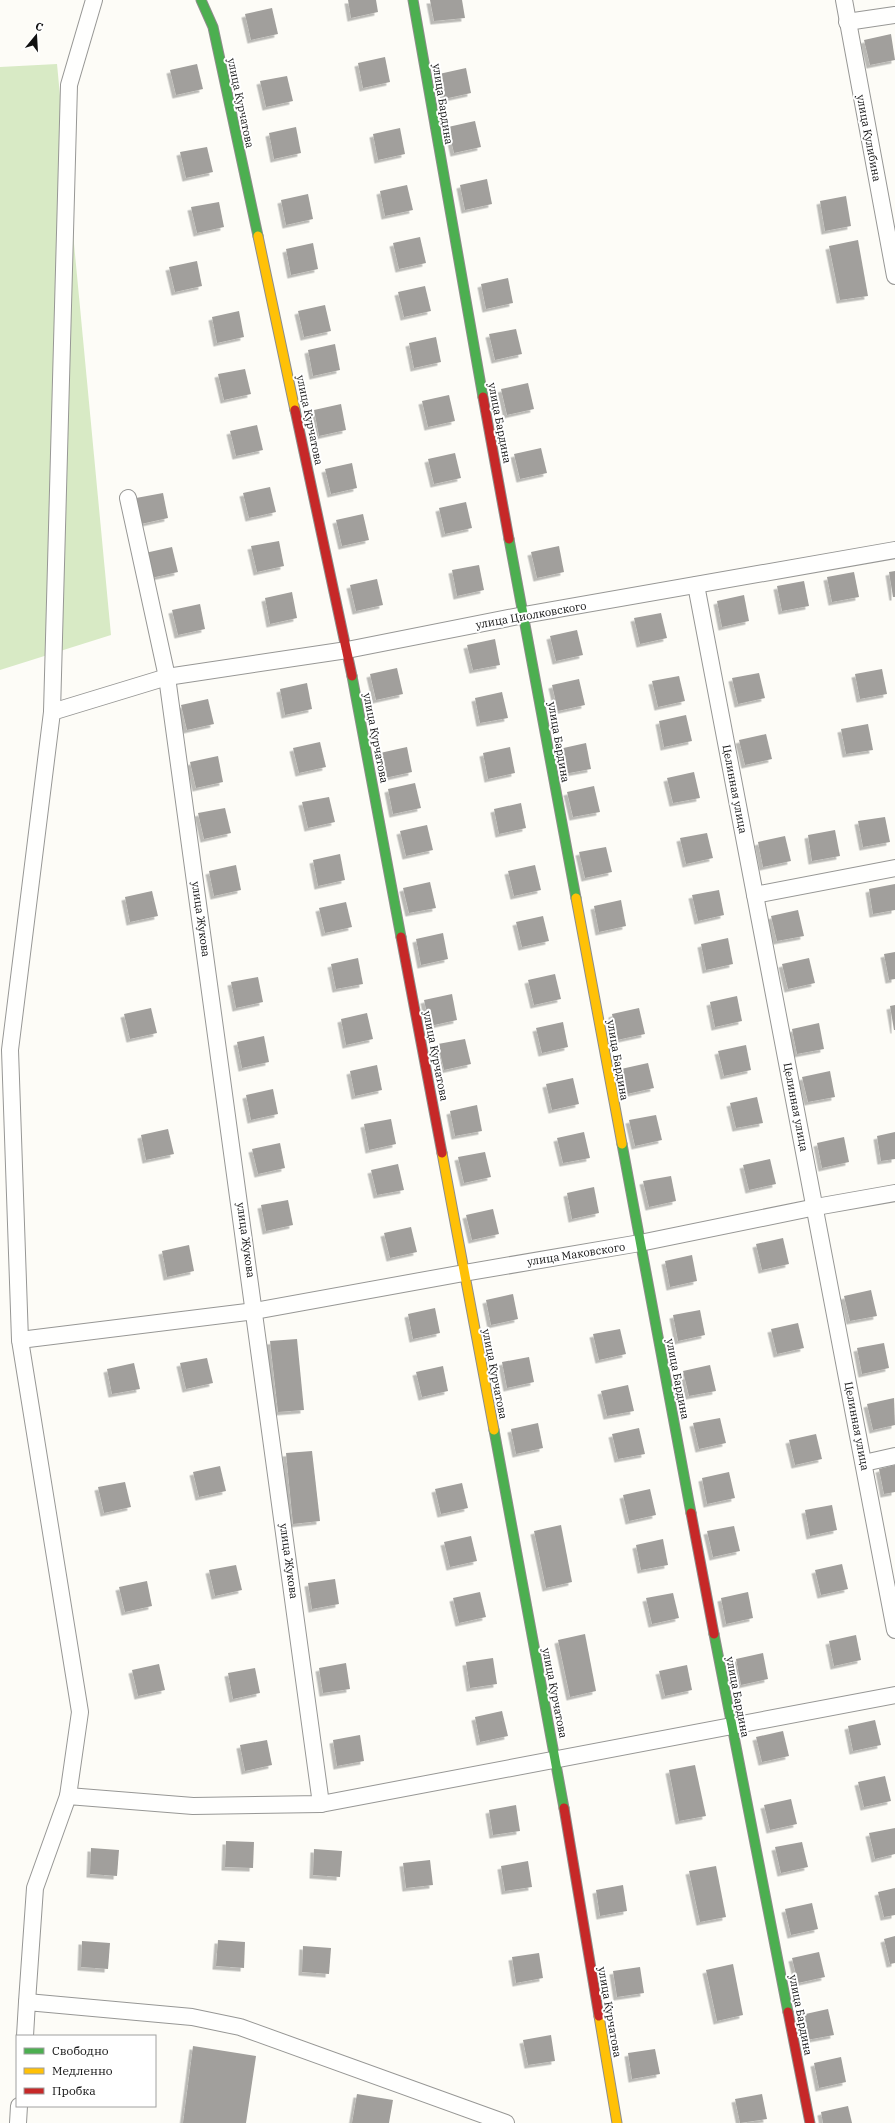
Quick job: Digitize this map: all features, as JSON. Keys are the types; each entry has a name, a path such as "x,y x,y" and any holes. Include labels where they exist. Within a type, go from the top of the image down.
{"street":[{"path":"25,2035 35,1888 68,1796 80,1712 20,1340 10,1050 52,712 69,85 94,0"},
{"name":"улица Курчатова","path":"201,0 213,26 347,650 556,1761 617,2123"},
{"name":"улица Бардина","path":"413,0 446,197 640,1244 731,1727 810,2123"},
{"name":"улица Кулибина","path":"844,0 895,276"},
{"path":"847,22 895,15"},
{"name":"улица Жукова","path":"128,498 167,676 322,1804"},
{"name":"улица Циолковского","path":"52,712 167,676 347,650 524,616 895,550"},
{"name":"Целинная улица","path":"696,585 816,1207 895,1630"},
{"path":"755,895 895,868"},
{"name":"улица Маковского","path":"20,1340 255,1311 464,1273 640,1244 816,1207 895,1193"},
{"path":"864,1463 895,1456"},
{"path":"68,1796 193,1806 322,1804 556,1761 895,1695"},
{"path":"27,2002 192,2017 240,2027 506,2123"},
{"path":"18,2123 20,2107"}],"green space":[{"path":"57,64 111,635 0,670 0,67"}],"building":[{"path":"348,0 376,0 378,12 351,18"},
{"path":"430,0 462,0 465,18 434,21"},
{"path":"272,8 278,34 251,40 245,14"},
{"path":"891,34 895,60 870,65 864,40"},
{"path":"385,57 390,82 363,88 358,63"},
{"path":"197,64 203,89 176,95 170,70"},
{"path":"466,68 471,93 444,99 439,74"},
{"path":"287,76 293,101 266,107 260,81"},
{"path":"475,121 481,147 454,153 448,127"},
{"path":"296,127 301,153 274,159 269,133"},
{"path":"400,128 405,154 378,160 373,134"},
{"path":"207,147 213,172 186,178 180,152"},
{"path":"487,179 492,204 465,210 460,185"},
{"path":"407,185 413,210 385,216 380,191"},
{"path":"308,194 313,219 286,225 281,200"},
{"path":"846,196 851,226 825,231 820,201"},
{"path":"219,202 224,227 197,233 191,207"},
{"path":"420,237 426,263 399,269 393,243"},
{"path":"858,240 868,296 840,300 829,246"},
{"path":"313,243 318,269 291,275 286,249"},
{"path":"197,261 202,286 175,292 169,267"},
{"path":"508,278 513,303 486,309 481,284"},
{"path":"425,286 431,311 404,317 398,292"},
{"path":"325,305 331,331 304,337 298,311"},
{"path":"239,311 244,337 217,343 212,317"},
{"path":"516,329 522,354 495,360 489,334"},
{"path":"436,337 441,362 414,368 409,343"},
{"path":"335,344 340,370 313,376 308,350"},
{"path":"245,369 251,394 224,400 218,374"},
{"path":"528,383 534,409 507,415 501,389"},
{"path":"449,395 455,421 428,427 422,401"},
{"path":"341,404 346,430 319,436 314,410"},
{"path":"257,425 263,450 236,456 230,431"},
{"path":"541,448 547,473 520,479 514,454"},
{"path":"455,453 461,478 434,484 428,459"},
{"path":"352,463 357,488 331,494 325,469"},
{"path":"270,487 276,512 249,518 243,493"},
{"path":"163,493 168,518 141,524 136,498"},
{"path":"466,502 472,528 445,534 439,508"},
{"path":"363,514 369,540 342,546 336,520"},
{"path":"279,541 284,566 257,572 251,546"},
{"path":"559,546 564,572 537,578 531,552"},
{"path":"172,547 178,572 151,578 145,553"},
{"path":"479,565 484,590 457,596 452,570"},
{"path":"895,571 895,597 893,597 889,572"},
{"path":"854,572 859,597 832,602 827,577"},
{"path":"377,579 383,605 356,611 350,585"},
{"path":"804,581 809,606 782,611 777,586"},
{"path":"292,592 297,618 270,624 265,598"},
{"path":"744,595 749,621 722,627 717,601"},
{"path":"200,604 205,629 178,635 172,610"},
{"path":"661,613 667,638 640,644 634,618"},
{"path":"577,630 583,655 556,661 550,636"},
{"path":"495,639 500,665 473,670 467,645"},
{"path":"397,668 403,694 376,700 370,674"},
{"path":"882,669 887,694 860,699 855,674"},
{"path":"759,673 765,698 738,704 732,678"},
{"path":"679,676 685,701 658,707 652,681"},
{"path":"579,679 585,705 558,711 552,685"},
{"path":"307,683 312,709 285,715 280,689"},
{"path":"502,692 508,718 480,723 475,698"},
{"path":"208,699 214,724 187,730 181,705"},
{"path":"686,715 692,741 664,747 659,721"},
{"path":"868,724 873,750 846,754 841,729"},
{"path":"766,734 772,759 745,765 739,740"},
{"path":"320,742 326,767 299,773 293,748"},
{"path":"586,743 591,769 564,774 559,749"},
{"path":"407,747 412,772 385,778 380,753"},
{"path":"510,747 515,773 488,779 483,753"},
{"path":"218,756 223,782 196,788 190,762"},
{"path":"694,772 700,798 673,803 667,778"},
{"path":"415,783 421,808 393,814 388,789"},
{"path":"594,786 600,812 573,817 567,792"},
{"path":"329,797 335,822 308,828 302,802"},
{"path":"521,803 526,828 499,834 494,809"},
{"path":"225,808 231,833 204,839 198,813"},
{"path":"885,817 890,842 863,847 858,821"},
{"path":"427,825 433,850 406,856 400,831"},
{"path":"835,830 840,856 812,861 808,835"},
{"path":"707,833 713,858 686,864 680,838"},
{"path":"785,836 791,861 763,867 758,842"},
{"path":"606,847 612,872 585,878 579,852"},
{"path":"340,854 345,880 318,886 313,860"},
{"path":"236,865 241,890 214,896 209,871"},
{"path":"535,865 541,890 514,896 508,871"},
{"path":"430,882 436,908 409,913 403,888"},
{"path":"895,884 895,910 873,914 869,889"},
{"path":"719,890 724,915 698,921 692,895"},
{"path":"152,891 158,916 130,922 125,897"},
{"path":"621,900 626,926 599,932 594,906"},
{"path":"346,902 352,927 325,933 319,908"},
{"path":"798,910 804,936 777,941 771,916"},
{"path":"543,916 549,941 522,947 516,922"},
{"path":"443,933 448,959 421,965 416,939"},
{"path":"728,938 733,964 706,970 701,944"},
{"path":"895,952 895,979 889,980 884,954"},
{"path":"358,958 363,984 336,989 331,964"},
{"path":"809,958 815,983 788,989 782,964"},
{"path":"555,974 561,999 534,1005 528,980"},
{"path":"258,977 263,1002 236,1008 231,982"},
{"path":"452,994 457,1020 430,1026 424,1000"},
{"path":"737,996 742,1021 715,1027 710,1002"},
{"path":"895,1005 895,1030 894,1030 890,1006"},
{"path":"151,1008 157,1033 130,1039 124,1014"},
{"path":"639,1008 645,1034 617,1040 612,1014"},
{"path":"367,1013 373,1039 346,1045 341,1019"},
{"path":"563,1022 568,1047 542,1053 536,1028"},
{"path":"819,1023 824,1049 797,1054 792,1029"},
{"path":"264,1036 269,1062 242,1068 237,1042"},
{"path":"465,1039 471,1064 444,1070 438,1044"},
{"path":"746,1045 751,1070 724,1076 718,1051"},
{"path":"648,1063 654,1088 627,1094 621,1069"},
{"path":"377,1065 382,1090 355,1096 350,1071"},
{"path":"830,1071 835,1097 808,1102 802,1077"},
{"path":"573,1078 579,1104 552,1110 546,1084"},
{"path":"273,1089 278,1114 251,1120 246,1095"},
{"path":"757,1097 763,1123 736,1128 730,1103"},
{"path":"477,1105 482,1131 455,1136 450,1111"},
{"path":"656,1115 662,1140 635,1146 629,1120"},
{"path":"391,1119 396,1144 369,1150 364,1124"},
{"path":"168,1129 174,1154 146,1160 141,1135"},
{"path":"584,1132 590,1158 563,1163 557,1138"},
{"path":"895,1132 895,1159 881,1161 877,1136"},
{"path":"844,1137 849,1162 822,1168 817,1143"},
{"path":"280,1143 285,1168 258,1174 252,1149"},
{"path":"485,1152 491,1177 464,1183 458,1157"},
{"path":"770,1159 776,1184 749,1190 743,1165"},
{"path":"398,1164 404,1190 377,1195 371,1170"},
{"path":"671,1176 676,1201 649,1207 643,1181"},
{"path":"594,1187 599,1213 572,1219 567,1193"},
{"path":"288,1200 293,1225 266,1231 261,1205"},
{"path":"493,1209 499,1234 472,1240 466,1215"},
{"path":"411,1227 417,1252 390,1258 384,1233"},
{"path":"783,1238 789,1264 762,1270 756,1244"},
{"path":"189,1245 194,1271 167,1277 162,1251"},
{"path":"692,1255 697,1281 670,1287 665,1261"},
{"path":"871,1290 877,1316 850,1321 844,1296"},
{"path":"513,1294 518,1319 491,1325 486,1300"},
{"path":"435,1308 440,1333 413,1339 408,1314"},
{"path":"700,1310 705,1335 678,1341 673,1315"},
{"path":"798,1323 804,1348 777,1354 771,1329"},
{"path":"620,1329 626,1354 599,1360 593,1334"},
{"path":"297,1339 304,1410 278,1412 270,1341"},
{"path":"884,1343 889,1368 862,1374 857,1348"},
{"path":"529,1357 534,1382 507,1388 502,1362"},
{"path":"207,1358 213,1383 186,1389 180,1363"},
{"path":"134,1363 140,1389 112,1394 107,1369"},
{"path":"710,1365 716,1391 689,1396 683,1371"},
{"path":"443,1366 448,1391 422,1397 416,1372"},
{"path":"628,1385 634,1411 607,1416 601,1391"},
{"path":"894,1398 895,1425 873,1430 867,1404"},
{"path":"720,1418 726,1443 699,1449 693,1423"},
{"path":"538,1423 543,1448 516,1454 511,1429"},
{"path":"639,1428 645,1454 618,1459 612,1434"},
{"path":"816,1434 822,1459 795,1465 789,1440"},
{"path":"312,1451 320,1521 293,1524 286,1453"},
{"path":"895,1465 895,1492 884,1494 879,1469"},
{"path":"220,1466 226,1491 199,1497 193,1472"},
{"path":"729,1472 735,1498 707,1504 702,1478"},
{"path":"125,1482 131,1507 104,1513 98,1487"},
{"path":"462,1483 468,1508 441,1514 435,1489"},
{"path":"650,1489 656,1515 629,1521 623,1495"},
{"path":"832,1505 837,1530 810,1536 805,1510"},
{"path":"561,1525 572,1582 546,1588 534,1531"},
{"path":"734,1526 740,1551 713,1557 707,1531"},
{"path":"471,1536 477,1561 450,1567 444,1542"},
{"path":"663,1539 668,1565 641,1570 636,1545"},
{"path":"842,1564 848,1589 821,1595 815,1570"},
{"path":"236,1565 242,1590 215,1596 209,1570"},
{"path":"335,1579 339,1604 312,1609 308,1583"},
{"path":"147,1581 152,1606 125,1612 119,1587"},
{"path":"480,1592 486,1617 459,1623 453,1598"},
{"path":"748,1592 753,1618 726,1624 721,1598"},
{"path":"673,1593 679,1618 652,1624 646,1598"},
{"path":"585,1634 596,1691 570,1697 558,1640"},
{"path":"856,1635 861,1660 834,1666 829,1641"},
{"path":"763,1653 768,1679 741,1685 736,1659"},
{"path":"493,1658 497,1684 470,1688 466,1662"},
{"path":"346,1663 350,1689 323,1693 319,1668"},
{"path":"159,1664 165,1690 138,1696 132,1670"},
{"path":"687,1665 692,1690 665,1696 659,1671"},
{"path":"255,1668 260,1693 233,1699 228,1673"},
{"path":"502,1711 508,1736 480,1742 475,1717"},
{"path":"875,1720 881,1745 853,1751 848,1726"},
{"path":"783,1731 789,1756 762,1762 756,1737"},
{"path":"360,1735 364,1761 337,1766 333,1740"},
{"path":"267,1740 272,1765 245,1771 240,1745"},
{"path":"695,1765 706,1816 679,1821 669,1770"},
{"path":"885,1776 891,1801 864,1807 858,1782"},
{"path":"791,1799 797,1824 770,1830 764,1805"},
{"path":"516,1805 520,1831 493,1835 489,1810"},
{"path":"895,1828 895,1854 875,1859 869,1833"},
{"path":"226,1841 254,1842 253,1868 225,1867"},
{"path":"802,1842 808,1867 781,1873 775,1847"},
{"path":"91,1848 119,1850 117,1876 90,1874"},
{"path":"314,1849 342,1851 340,1877 313,1875"},
{"path":"430,1860 433,1885 406,1888 403,1863"},
{"path":"528,1861 532,1887 505,1891 501,1866"},
{"path":"716,1866 726,1917 700,1922 689,1871"},
{"path":"623,1885 627,1911 600,1916 596,1890"},
{"path":"895,1888 895,1915 884,1917 878,1892"},
{"path":"812,1903 818,1929 791,1935 785,1909"},
{"path":"895,1936 895,1963 890,1964 884,1939"},
{"path":"218,1940 245,1942 244,1968 216,1966"},
{"path":"82,1941 110,1943 108,1969 81,1967"},
{"path":"303,1946 331,1948 329,1974 302,1972"},
{"path":"819,1952 825,1977 798,1983 792,1958"},
{"path":"539,1953 543,1978 516,1983 512,1957"},
{"path":"733,1964 743,2015 717,2021 706,1970"},
{"path":"640,1967 644,1993 617,1997 613,1971"},
{"path":"828,2009 834,2035 807,2040 801,2015"},
{"path":"551,2035 555,2061 528,2065 523,2040"},
{"path":"193,2046 256,2056 246,2123 183,2123"},
{"path":"655,2049 660,2074 632,2079 628,2053"},
{"path":"841,2057 846,2082 819,2088 814,2063"},
{"path":"357,2094 393,2100 389,2123 352,2123"},
{"path":"762,2094 767,2119 740,2123 735,2099"},
{"path":"848,2106 852,2123 823,2123 821,2112"}],"traffic: fast":[{"path":"201,0 213,27 258,236"},
{"path":"413,0 483,397"},
{"path":"509,539 576,898"},
{"path":"352,676 401,937"},
{"path":"622,1144 691,1513"},
{"path":"494,1430 564,1808"},
{"path":"714,1634 788,2012"}],"traffic: slow":[{"path":"258,236 295,410"},
{"path":"576,898 622,1144"},
{"path":"442,1153 494,1430"},
{"path":"599,2016 617,2123"}],"traffic: jam":[{"path":"483,397 509,539"},
{"path":"295,410 352,676"},
{"path":"401,937 442,1153"},
{"path":"691,1513 714,1634"},
{"path":"564,1808 599,2016"},
{"path":"788,2012 810,2123"}]}
